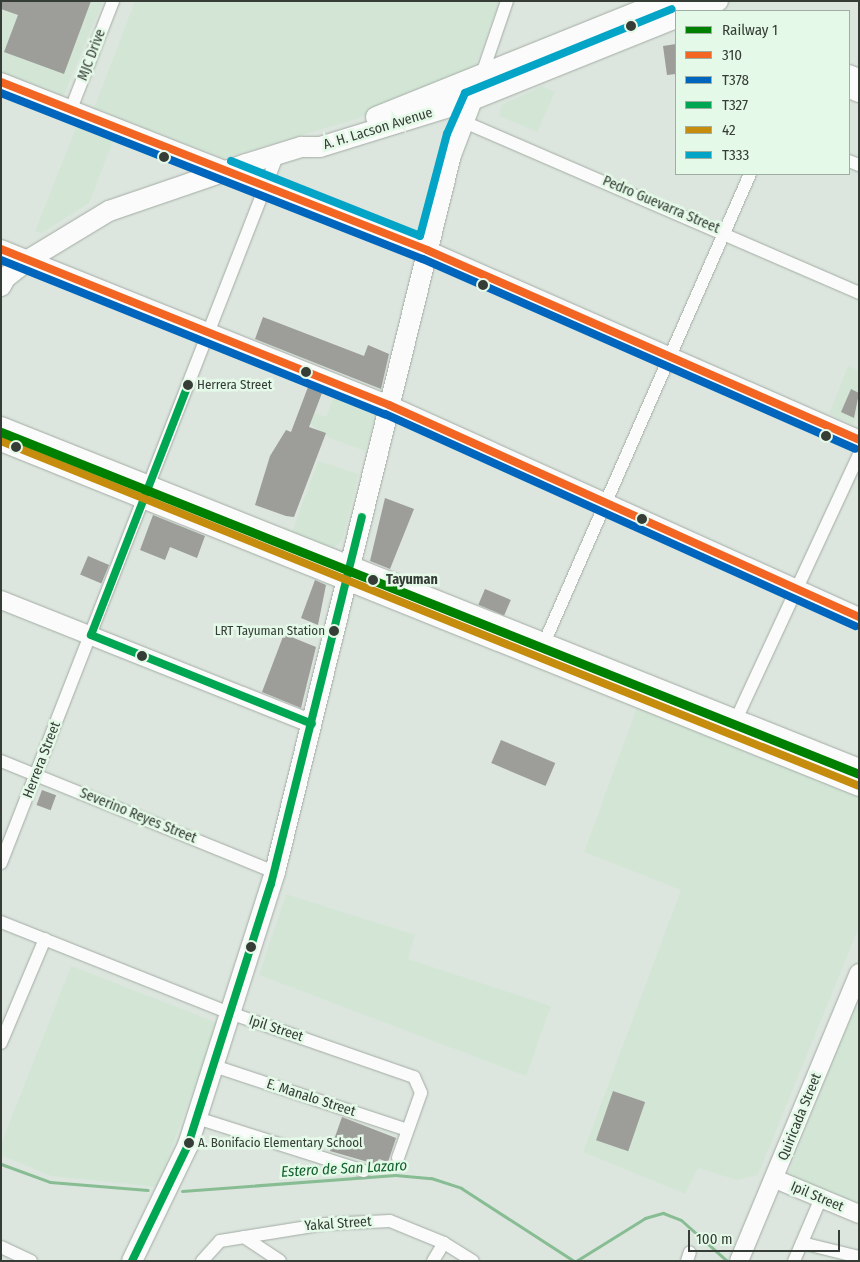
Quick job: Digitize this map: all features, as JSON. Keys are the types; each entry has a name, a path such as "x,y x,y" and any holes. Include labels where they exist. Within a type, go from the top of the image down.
{"main road":[{"name":"A. H. Lacson Avenue","path":"301,147 317,136 480,78 664,1"},
{"name":"A. H. Lacson Avenue","path":"3,282 15,254 109,211 278,154 301,147 320,147 472,100 675,18"},
{"path":"132,1261 177,1171 197,1118 275,872 427,250 462,120 472,100"},
{"path":"1,426 147,492 732,728 859,786"},
{"path":"1,441 147,492"},
{"path":"732,728 859,769"}],"street":[{"name":"MJC Drive","path":"71,109 113,1"},
{"path":"480,78 507,1"},
{"path":"681,1 700,7"},
{"path":"1,82 427,250 859,440"},
{"name":"Pedro Guevarra Street","path":"462,120 859,293"},
{"name":"Herrera Street","path":"1,863 278,154"},
{"path":"541,650 604,500 750,175"},
{"path":"15,254 390,405 604,500 859,617"},
{"path":"732,728 795,589 859,455"},
{"path":"1,600 312,724"},
{"name":"Severino Reyes Street","path":"1,761 275,872"},
{"name":"Ipil Street","path":"1,922 230,1013 414,1077 421,1093 398,1158"},
{"path":"1,1043 45,939"},
{"name":"Quiricada Street","path":"739,1261 776,1179 859,973"},
{"name":"E. Manalo Street","path":"214,1066 408,1130"},
{"path":"197,1118 364,1171"},
{"name":"Ipil Street","path":"776,1179 859,1214"},
{"path":"794,1261 821,1198"},
{"name":"Yakal Street","path":"202,1261 220,1242 326,1224 390,1221 444,1243 474,1261"},
{"path":"244,1237 280,1261"},
{"path":"433,1261 444,1243"},
{"path":"802,1243 859,1258"},
{"path":"1,1247 31,1261"}],"shaded area":[{"path":"1,1 103,1 63,97 1,72"},
{"path":"135,1 499,1 473,73 350,121 223,158 94,108"},
{"path":"542,86 555,92 537,132 499,116 501,105"},
{"path":"79,120 116,134 89,203 42,233 35,231"},
{"path":"848,366 859,371 859,412 853,425 829,414"},
{"path":"334,397 376,413 365,451 330,438 310,424 314,413 326,417"},
{"path":"318,461 359,474 342,541 331,550 290,537"},
{"path":"638,704 859,794 859,927 758,1175 737,1180 698,1168 685,1194 583,1152 681,890 584,852"},
{"path":"286,894 415,935 408,959 551,1006 526,1076 259,975"},
{"path":"71,966 218,1023 157,1187 51,1176 1,1155 1,1144"},
{"path":"854,1005 859,1007 859,1211 785,1181"}],"building":[{"path":"1,1 91,1 64,74 4,52 18,15 1,9"},
{"path":"675,44 675,74 667,75 663,46"},
{"path":"263,317 364,356 368,345 389,354 381,389 255,339"},
{"path":"308,387 322,393 309,427 326,433 294,517 286,516 255,505 270,456 286,430 291,432"},
{"path":"851,389 859,393 854,418 841,412"},
{"path":"385,498 414,509 390,569 370,561"},
{"path":"153,515 205,536 197,558 170,547 165,560 140,550"},
{"path":"88,556 109,565 101,583 80,574"},
{"path":"315,580 326,585 318,625 301,618"},
{"path":"485,589 511,600 504,616 478,605"},
{"path":"284,634 316,647 301,708 262,692"},
{"path":"501,740 555,763 546,786 491,763"},
{"path":"42,790 56,795 51,810 37,805"},
{"path":"613,1091 645,1102 628,1151 596,1140"},
{"path":"342,1117 396,1138 388,1162 379,1159 375,1164 330,1151"}],"waterway":[{"name":"Estero de San Lazaro","path":"1,1164 50,1182 148,1190"},
{"name":"Estero de San Lazaro","path":"182,1191 395,1175 431,1178 461,1188 574,1261"},
{"name":"Estero de San Lazaro","path":"576,1261 645,1218 663,1213 681,1220 727,1261"}],"rail line":[{"name":"1","path":"1,432 859,774"}],"transit line":[{"name":"T333","path":"231,161 420,236 447,134 465,93 672,9"},
{"name":"310","path":"1,82 427,250 859,440"},
{"name":"T378","path":"1,93 423,259 855,449"},
{"name":"310","path":"1,249 389,405 859,617"},
{"name":"T378","path":"1,260 385,414 855,626"},
{"name":"T327","path":"188,385 91,635 312,724"},
{"name":"42","path":"1,441 859,786"},
{"name":"T327","path":"132,1261 188,1145 271,884 362,517"}],"place":[{"name":"Herrera Street","path":"188,385"},
{"name":"Tayuman","path":"373,580"},
{"name":"LRT Tayuman Station","path":"334,631"},
{"name":"A. Bonifacio Elementary School","path":"189,1143"}]}
